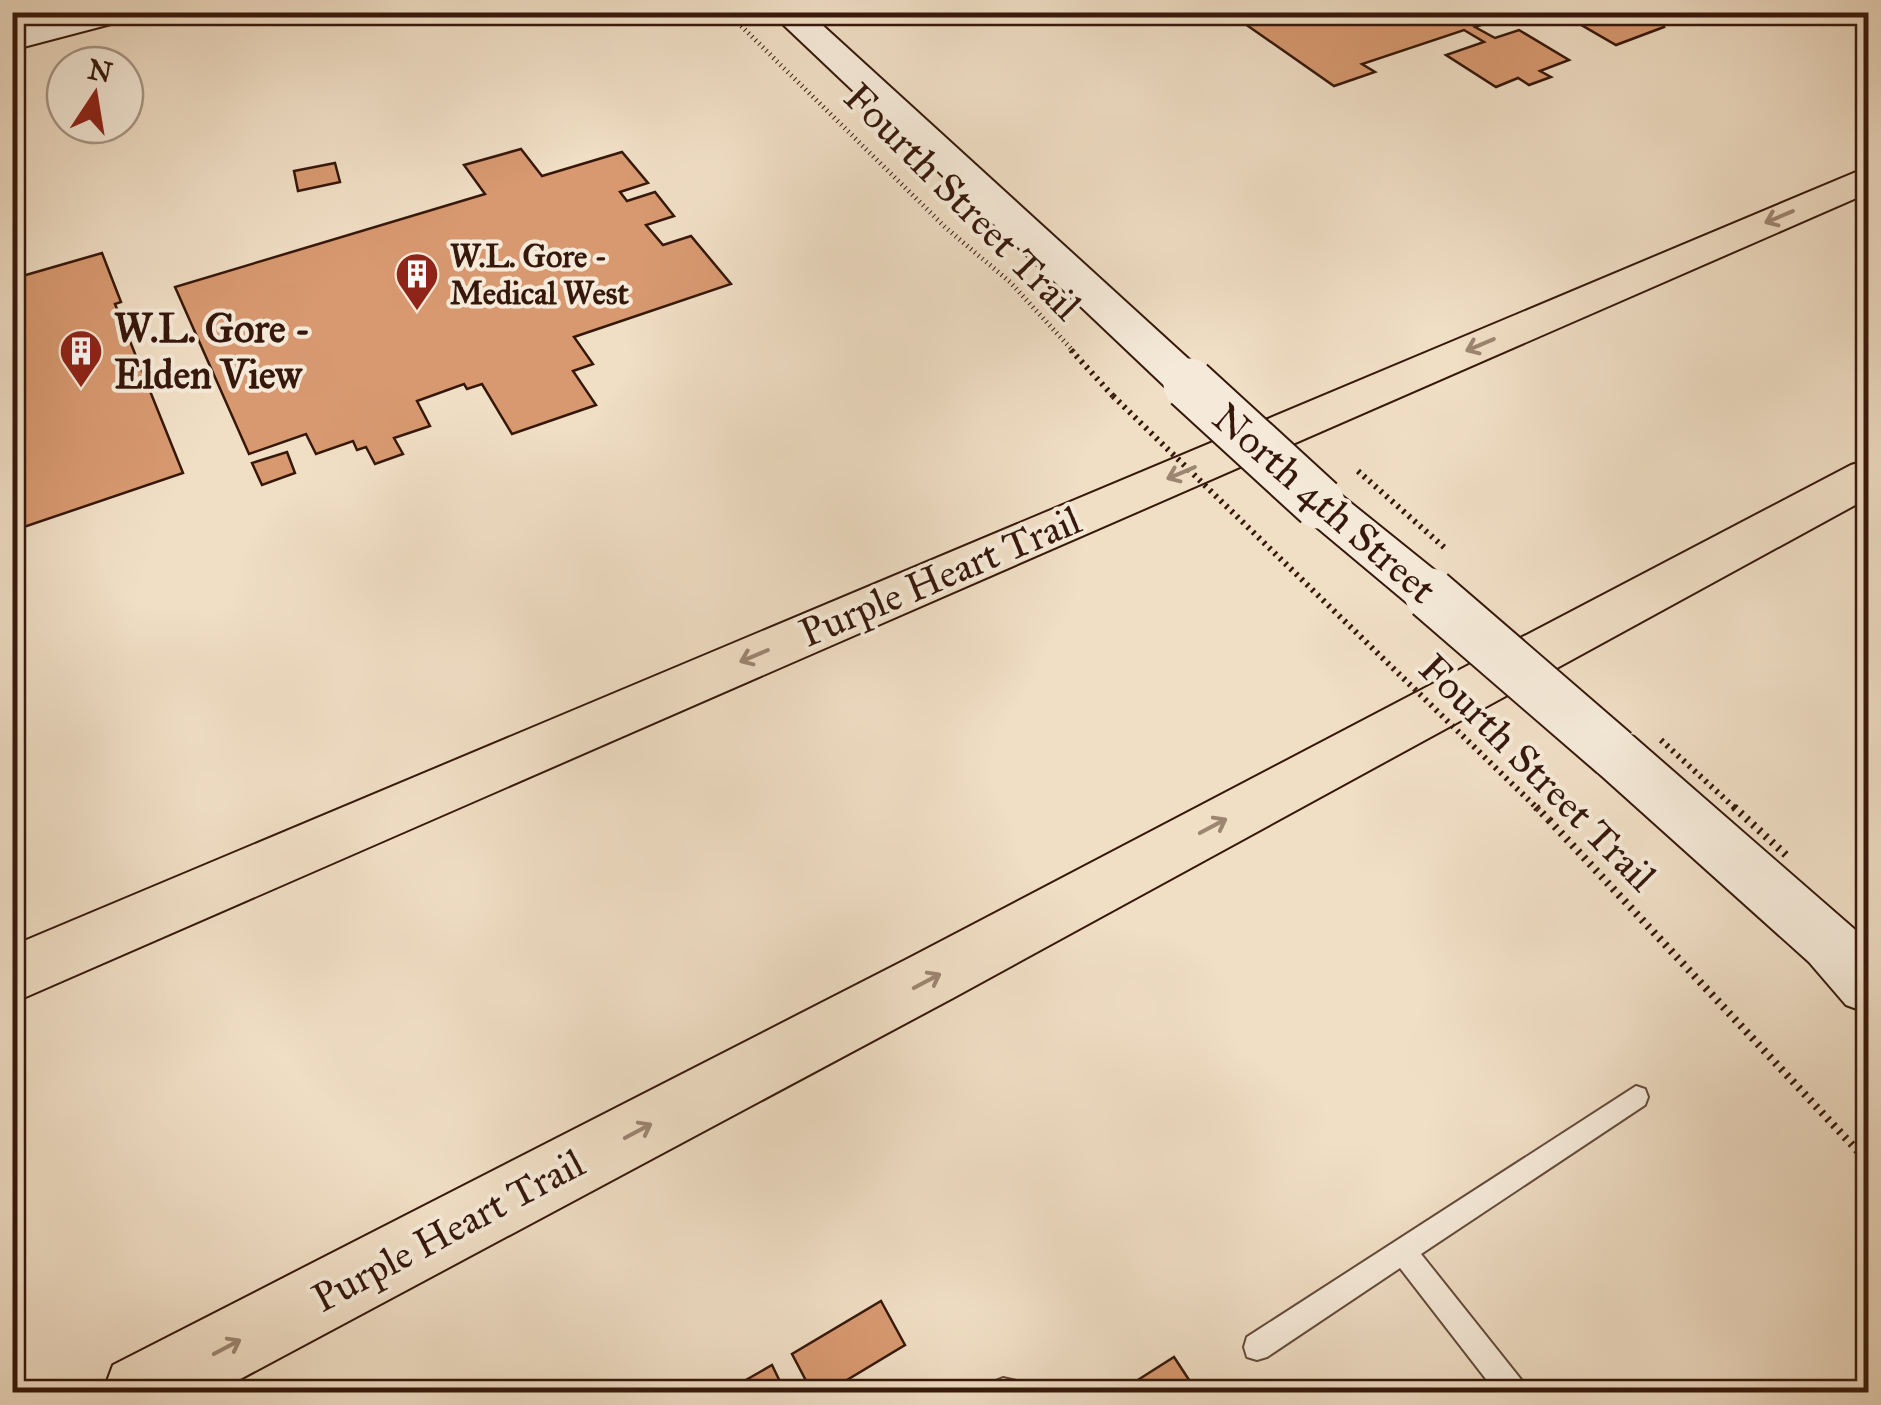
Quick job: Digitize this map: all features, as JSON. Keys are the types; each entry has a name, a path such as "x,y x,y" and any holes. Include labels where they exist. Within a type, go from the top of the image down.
{"highway":[{"name":"Purple Heart Trail","path":"12,974 1868,179"},
{"name":"Purple Heart Trail","path":"140,1392 931,978 1868,477"}],"street":[{"path":"12,40 118,12"},
{"name":"North 4th Street","path":"788,12 1319,503 1614,753 1830,943 1868,985"}],"lane":[{"path":"1257,1346 1636,1097"},
{"path":"1403,1251 1513,1392"},
{"path":"1003,1392 1011,1392"}],"path":[{"name":"Fourth Street Trail","path":"727,12 946,228 1010,282 1113,396 1550,820 1868,1162"}],"building":[{"path":"1228,12 1499,12 1504,17 1475,27 1495,38 1519,30 1569,60 1540,71 1551,77 1529,85 1518,78 1496,87 1446,55 1484,42 1464,30 1362,64 1375,72 1334,86"},
{"path":"1573,12 1656,12 1664,27 1616,45 1578,23"},
{"name":"W.L. Gore - Medical West","path":"521,149 542,176 622,152 648,183 620,192 627,201 655,192 674,216 646,225 663,245 691,236 731,284 574,337 593,364 573,371 596,405 512,434 482,384 467,389 464,384 417,401 430,426 394,438 403,454 375,464 366,447 357,450 353,441 316,454 306,434 249,454 175,287 485,194 464,165"},
{"path":"335,163 340,182 298,191 294,171"},
{"name":"W.L. Gore - Elden View","path":"102,253 121,302 115,304 183,473 12,531 12,279"},
{"path":"287,452 295,473 262,485 252,463"},
{"path":"881,1301 905,1345 827,1392 812,1392 792,1354"},
{"path":"1174,1357 1197,1392 1139,1392 1133,1383"},
{"path":"772,1365 785,1392 725,1392"}],"place":[{"name":"W.L. Gore - Medical West","path":"417,312"},
{"name":"W.L. Gore - Elden View","path":"81,389"}]}
